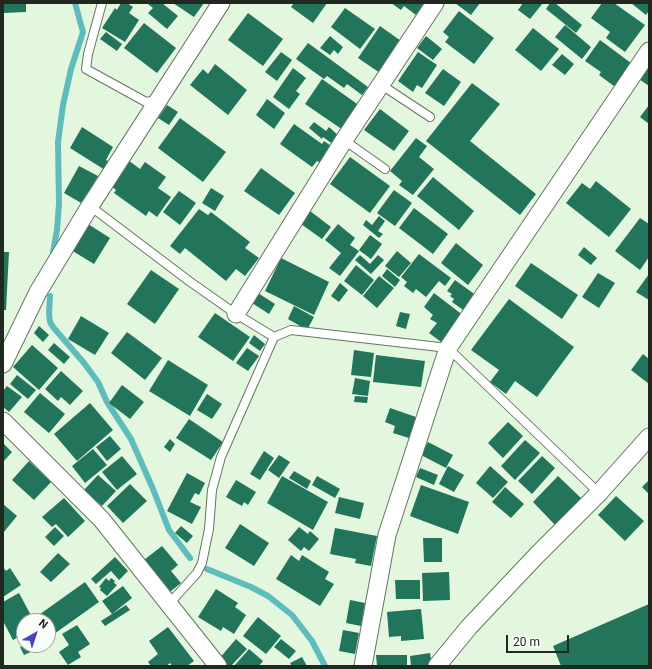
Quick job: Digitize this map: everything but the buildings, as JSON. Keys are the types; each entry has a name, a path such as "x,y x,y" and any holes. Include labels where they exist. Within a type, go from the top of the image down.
{"street":[{"path":"3,364 38,292 157,100 221,3"},
{"path":"236,314 344,140 435,3"},
{"path":"363,666 387,535 448,348 649,51"},
{"path":"3,421 102,520 218,666"},
{"path":"437,666 470,627 537,555 599,493 649,437"}],"lane":[{"path":"102,3 88,54 86,69 146,102 157,100"},
{"path":"380,84 430,117"},
{"path":"344,140 385,169"},
{"path":"90,206 188,281 236,314 274,337"},
{"path":"169,604 197,573 202,563 209,529 212,490 221,457 274,337 291,330 448,348 599,493"}],"waterway":[{"path":"53,252 57,230 59,204 58,142 63,105 71,69 83,32 75,3"},
{"path":"50,296 50,322 98,382 107,402 131,439 169,530 190,558"},
{"path":"207,569 251,587 268,596 292,615 312,641 325,666"}]}
